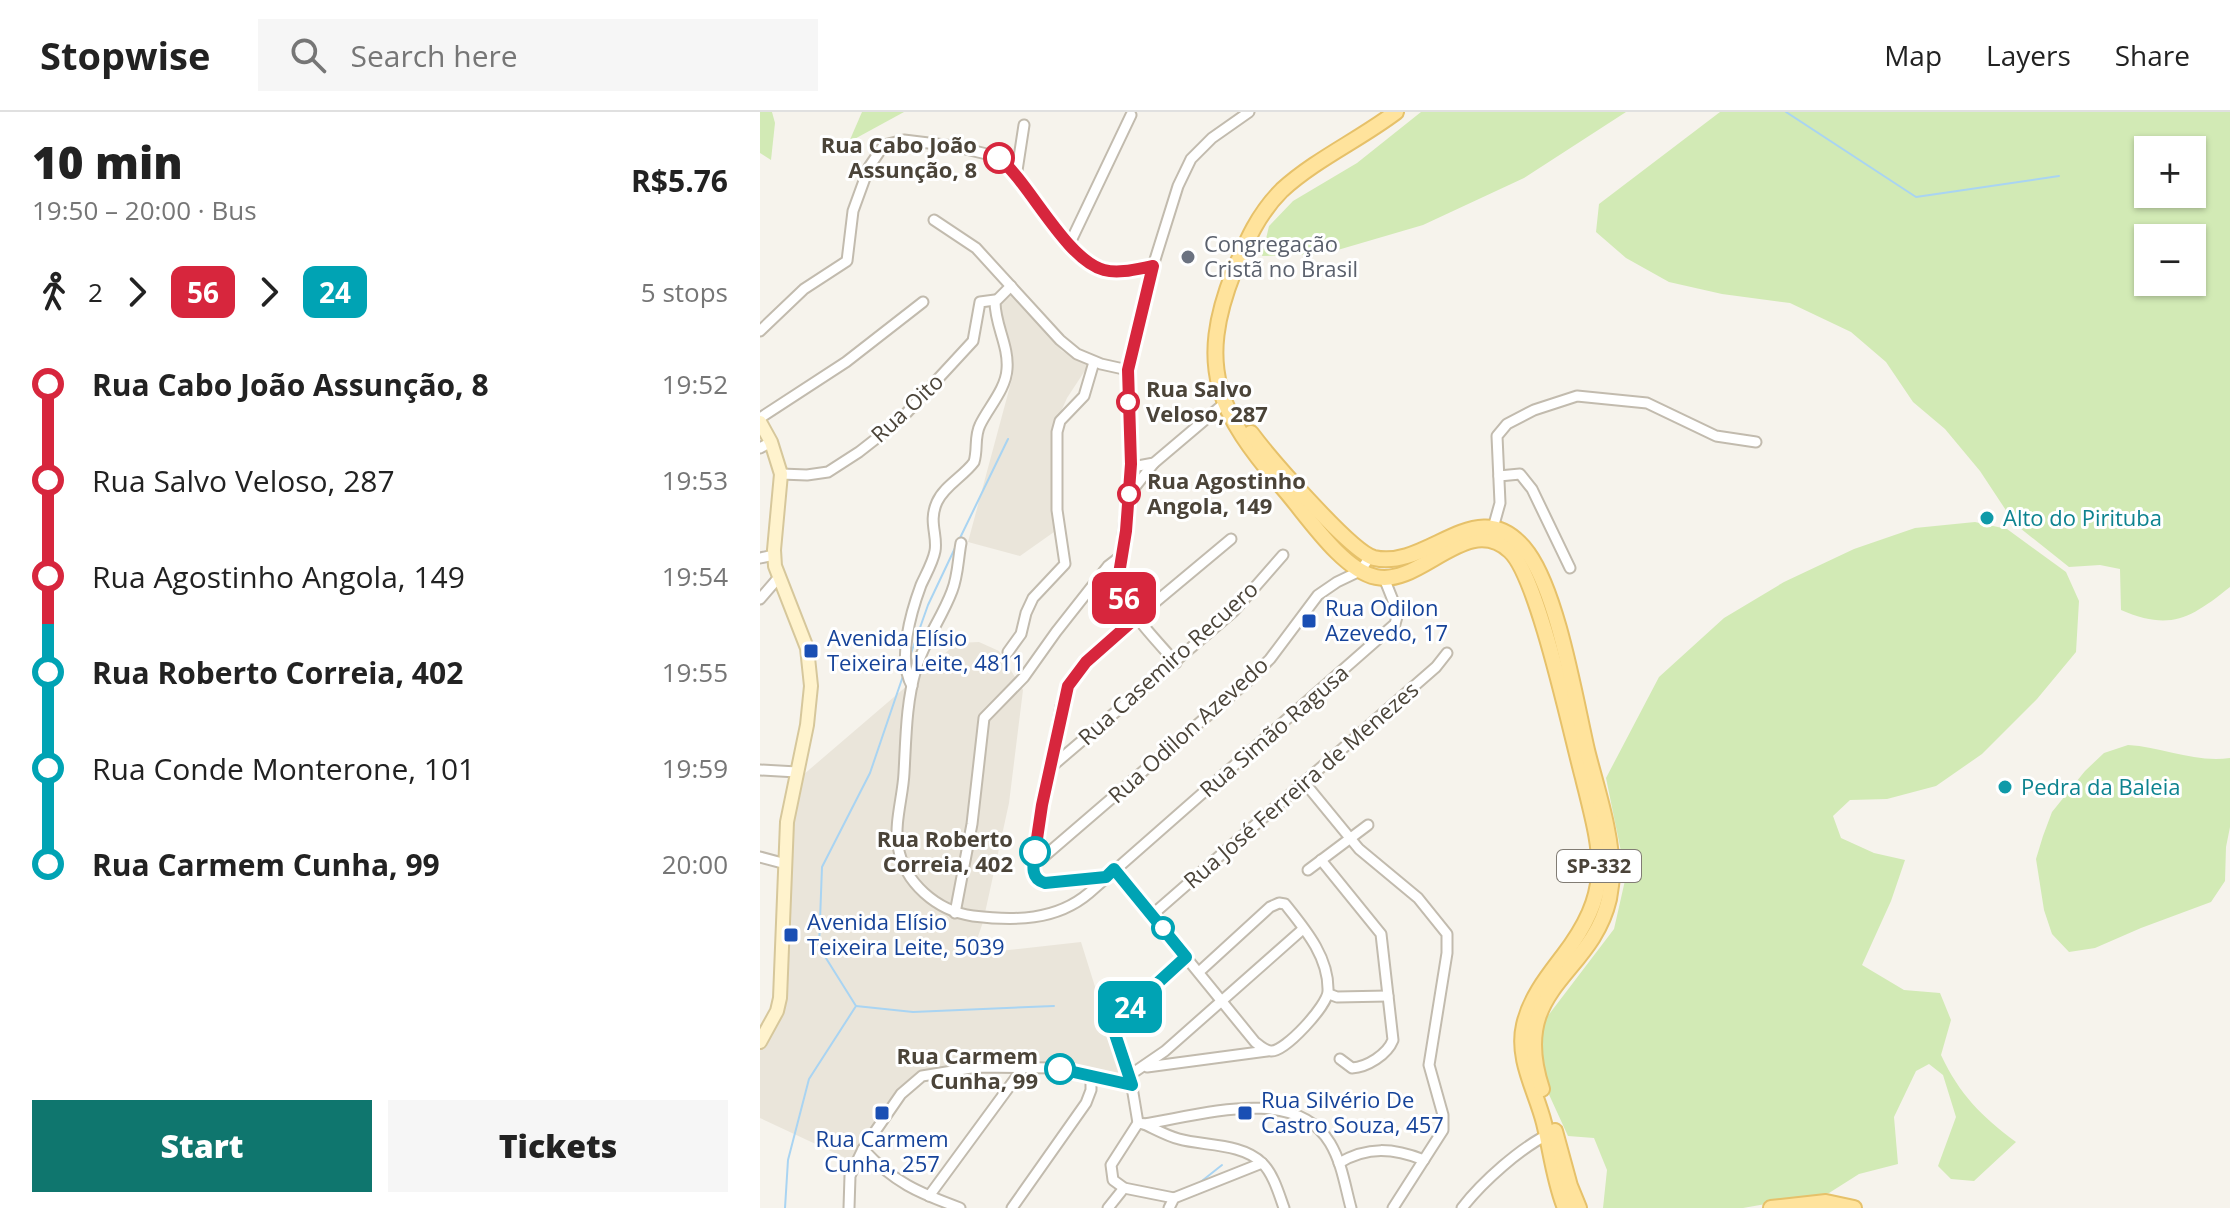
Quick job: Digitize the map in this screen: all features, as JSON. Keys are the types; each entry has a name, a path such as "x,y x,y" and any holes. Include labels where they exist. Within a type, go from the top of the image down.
{"main road":[{"path":"1396,112 1302,174 1282,190 1256,220 1227,290 1215,334 1214,364 1230,417 1266,468 1343,558 1360,571 1384,578 1391,565 1422,549 1467,530 1493,528"},
{"path":"1226,402 1314,506 1370,557 1388,560 1422,549"},
{"path":"760,420 765,445 781,474 774,555 779,577 807,648 810,675 807,725 787,822 780,998 777,1011 760,1042"},
{"name":"SP-332","path":"1493,528 1511,535 1519,543 1530,557 1545,590 1567,663 1611,864 1609,899 1601,921 1538,1015 1534,1033 1538,1077 1551,1133"},
{"name":"SP-332","path":"1384,578 1413,571 1461,544 1493,541 1511,551 1517,559 1541,621 1595,831 1600,876 1590,918 1532,1000 1525,1022 1523,1054 1551,1133"},
{"path":"1551,1133 1564,1135 1567,1140 1574,1207"},
{"path":"1771,1208 1826,1202 1854,1208"}],"street":[{"path":"1176,663 1137,617 1120,590 1118,580 1131,464 1128,370 1153,266 1178,186 1191,159 1212,138 1249,112"},
{"path":"1070,243 1131,115"},
{"path":"1016,177 1024,125"},
{"path":"760,331 803,290 847,261 853,211 869,167 880,148 904,140 975,150 998,158 1089,263 1104,270 1124,271 1153,266"},
{"path":"934,220 976,248 1060,340 1077,354 1094,362 1128,370"},
{"path":"912,686 904,662 913,610 935,550 932,529 936,506 940,497 974,462 977,433 1007,374 995,300 1011,286"},
{"name":"Rua Oito","path":"781,474 828,472 882,435 911,409 973,341 980,302 995,300"},
{"path":"760,420 846,362 923,302"},
{"path":"1008,652 1021,634 1031,602 1066,562 1057,510 1057,430 1060,421 1084,396 1094,362"},
{"path":"1493,528 1500,503 1497,436 1507,424 1534,410 1577,396 1647,403 1716,436 1756,442"},
{"path":"1129,495 1154,463 1226,402"},
{"path":"1131,464 1154,463"},
{"path":"1499,476 1520,474 1532,489 1570,568"},
{"path":"1106,877 1045,883 1038,881 1033,866 1061,706 1075,674 1137,617 1231,539"},
{"path":"961,543 952,593 927,641 912,686 898,845 910,877 923,892 955,913 1025,918 1049,915 1079,902 1114,869 1255,1042 1267,1051"},
{"path":"760,558 774,555"},
{"name":"Rua Casemiro Recuero","path":"1050,768 1234,611 1283,555"},
{"path":"955,913 972,824 984,718 1024,677 1108,566 1121,556"},
{"name":"Rua Odilon Azevedo","path":"1033,866 1248,681 1270,659 1318,595 1360,571 1370,557"},
{"path":"760,599 779,577"},
{"name":"Rua Simão Ragusa","path":"1114,869 1395,624 1398,613 1384,578"},
{"name":"Rua José Ferreira de Menezes","path":"1152,915 1436,667 1447,653"},
{"path":"760,770 797,772"},
{"path":"1304,782 1349,839 1373,863 1418,898 1447,934 1447,953 1429,1065 1443,1115 1443,1130 1393,1208"},
{"path":"1308,870 1368,825"},
{"path":"760,857 786,864"},
{"path":"1321,860 1381,934 1393,1040 1374,1060 1356,1068 1349,1067 1340,1059"},
{"path":"1143,1067 1274,1051 1321,1010 1329,994 1321,955 1285,904 1270,907 1199,972"},
{"path":"1131,1080 1303,929"},
{"path":"1141,1123 1114,1023 1186,957"},
{"path":"1329,994 1337,997 1388,996"},
{"path":"849,1208 850,1176 863,1149 901,1094 922,1076 977,1067 1055,1068 1131,1080"},
{"path":"929,1196 1023,1068"},
{"path":"1012,1208 1086,1103 1091,1090 1091,1076"},
{"path":"1262,1163 1174,1198 1124,1188 1113,1180 1111,1165 1141,1123 1255,1106 1275,1109 1304,1119 1325,1135 1339,1163 1352,1207"},
{"path":"1141,1123 1173,1138 1242,1152 1262,1163 1284,1208"},
{"path":"1462,1208 1488,1181 1551,1133"},
{"path":"863,1149 894,1179 960,1208"},
{"path":"1339,1163 1373,1149 1424,1160"},
{"path":"1108,1208 1124,1188"},
{"path":"1169,1208 1174,1198"}],"shaded area":[{"path":"1013,294 1062,351 1088,366 1067,398 1051,434 1054,532 1020,556 968,542 1013,375 999,310 1002,302"},
{"path":"979,642 999,651 1023,690 1009,803 983,922 972,954 1081,942 1123,1076 1041,1070 964,1072 917,1080 852,1161 760,1118 760,1039 776,993 789,787 957,643"}],"green space":[{"path":"760,112 772,112 775,123 771,160 760,153"},
{"path":"862,112 904,112 849,142"},
{"path":"1421,112 1626,112 1524,178 1423,225 1324,254 1262,256 1269,226 1293,201 1357,163"},
{"path":"1720,112 2230,112 2230,587 2203,607 2179,618 2153,620 2121,610 2120,569 2100,565 2069,567 2015,524 1980,471 1945,429 1913,402 1886,362 1851,332 1790,303 1722,294 1669,282 1626,258 1596,232 1599,204"},
{"path":"1975,522 2007,529 2066,572 2079,601 2076,652 2037,699 1982,754 1936,786 1887,799 1850,800 1833,816 1841,838 1874,853 1905,860 1891,901 1862,965 1904,990 1940,993 1951,1020 1941,1055 1972,1104 2016,1142 1974,1181 1951,1179 1938,1166 1956,1117 1943,1075 1929,1064 1916,1071 1894,1117 1898,1164 1859,1174 1829,1193 1743,1208 1603,1208 1607,1170 1594,1138 1568,1136 1546,1088 1539,1041 1547,1017 1614,929 1626,876 1606,778 1659,677 1724,618 1784,582 1854,549 1915,528"},
{"path":"2128,745 2192,757 2230,758 2230,827 2225,881 2211,902 2095,948 2069,952 2052,934 2044,910 2036,859 2052,812 2085,771 2104,753"}],"waterway":[{"path":"1786,112 1916,197 2059,176"},
{"path":"960,538 1008,439"},
{"path":"910,656 928,605 955,548"},
{"path":"785,1208 788,1160 809,1079 856,1006 819,947 822,867 870,773 904,673"},
{"path":"856,1006 913,1012 1054,1006"},
{"path":"1198,1184 1222,1165"}],"bus line":[{"name":"56","path":"999,158 1054,227 1089,263 1113,271 1153,266 1128,370 1131,464 1126,531 1118,580 1123,597 1137,617 1086,662 1068,686 1061,706 1035,852"},
{"name":"24","path":"1035,852 1034,875 1038,881 1045,883 1106,877 1114,869 1186,957 1114,1023 1132,1085 1060,1069"}],"place":[{"name":"Rua Cabo João Assunção, 8","path":"999,158"},
{"name":"Congregação Cristã no Brasil","path":"1188,257"},
{"name":"Rua Salvo Veloso, 287","path":"1128,402"},
{"name":"Rua Agostinho Angola, 149","path":"1129,494"},
{"name":"Alto do Pirituba","path":"1987,518"},
{"name":"Rua Odilon Azevedo, 17","path":"1309,621"},
{"name":"Avenida Elísio Teixeira Leite, 4811","path":"811,651"},
{"name":"Pedra da Baleia","path":"2005,787"},
{"name":"Rua Roberto Correia, 402","path":"1035,852"},
{"name":"Avenida Elísio Teixeira Leite, 5039","path":"791,935"},
{"name":"Rua Carmem Cunha, 99","path":"1060,1069"},
{"name":"Rua Carmem Cunha, 257","path":"882,1113"},
{"name":"Rua Silvério De Castro Souza, 457","path":"1245,1113"}]}
